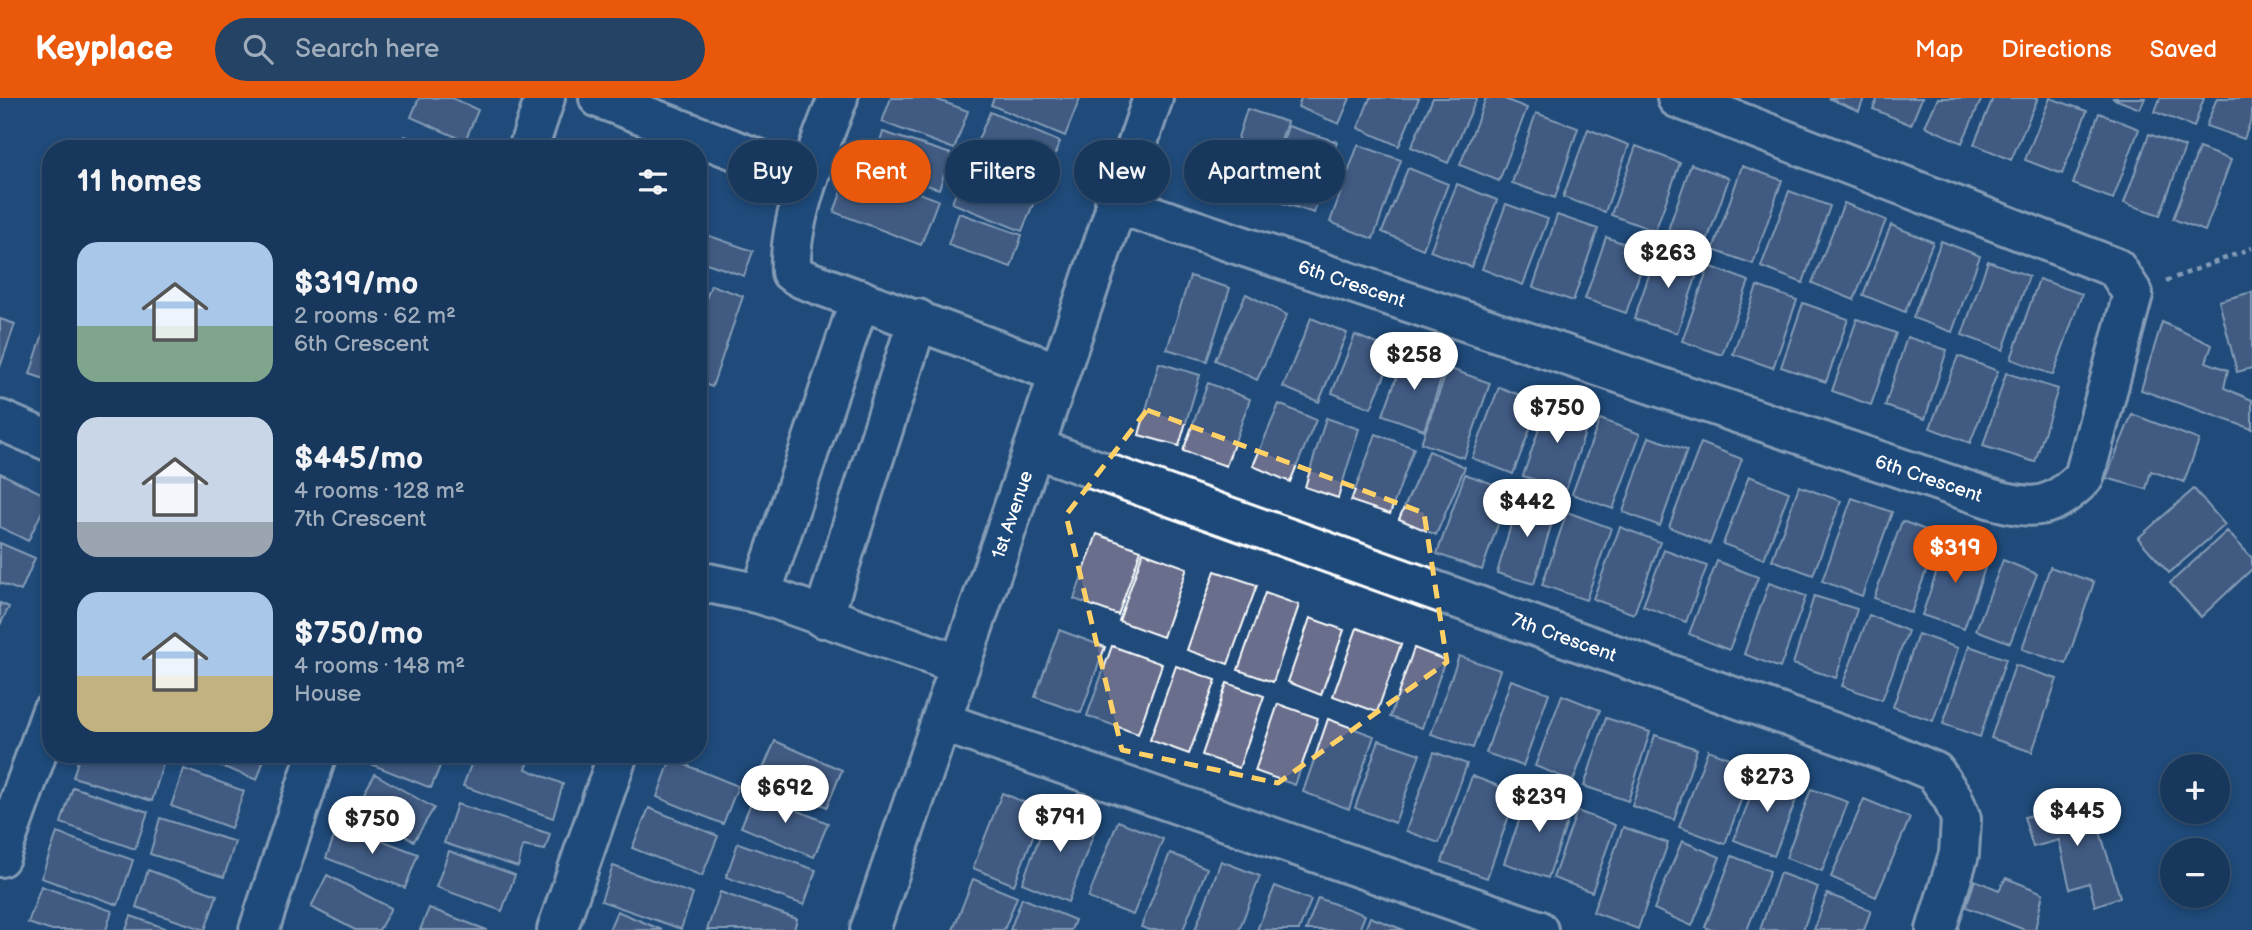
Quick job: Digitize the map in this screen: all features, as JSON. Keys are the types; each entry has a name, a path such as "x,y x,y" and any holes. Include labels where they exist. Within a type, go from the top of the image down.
{"street":[{"path":"531,140 545,98"},
{"path":"598,98 728,148"},
{"path":"817,154 838,98"},
{"name":"1st Avenue","path":"1138,140 1153,98"},
{"path":"1677,98 2116,268 2133,294"},
{"path":"802,203 790,258 791,272 803,279 1059,373"},
{"name":"1st Avenue","path":"870,930 1035,448 1115,203"},
{"name":"6th Crescent","path":"1115,203 1904,472 2012,505 2045,505 2063,498 2084,477 2133,294"},
{"path":"761,594 860,299"},
{"path":"823,618 918,319"},
{"path":"0,420 42,438"},
{"name":"7th Crescent","path":"1035,448 1888,752 1935,772 1953,799 1961,819 1959,854 1936,930"},
{"path":"707,583 761,594 960,665"},
{"path":"942,722 1538,930"},
{"path":"0,857 42,738"},
{"path":"259,930 314,763"},
{"path":"557,930 615,763"}],"path":[{"path":"2133,294 2252,247"}],"highlighted area":[{"path":"1147,410 1424,513 1447,662 1278,783 1122,750 1066,515"}],"building":[{"path":"419,98 452,98 478,110 465,140 411,117"},
{"path":"891,98 933,98 968,111 957,140 945,140 945,146 882,122"},
{"path":"994,98 1080,98 1065,136 991,105"},
{"path":"1301,98 1350,98 1339,124 1298,107"},
{"path":"1370,98 1419,98 1399,146 1358,128"},
{"path":"1433,98 1477,98 1448,163 1411,147"},
{"path":"1486,98 1502,98 1527,108 1499,181 1460,165"},
{"path":"1828,98 1864,98 1859,111"},
{"path":"1878,98 1922,98 1911,125 1873,109"},
{"path":"1938,98 1982,98 1962,143 1925,126"},
{"path":"1993,98 2038,98 2011,160 1974,144"},
{"path":"2050,98 2087,111 2062,174 2025,160"},
{"path":"2112,98 2145,98 2140,109"},
{"path":"2160,98 2204,98 2194,127 2155,112"},
{"path":"2217,98 2252,98 2252,117 2244,139 2206,126"},
{"path":"1247,109 1287,122 1281,140 1237,140"},
{"path":"990,112 1055,140 978,140"},
{"path":"1536,113 1578,128 1555,198 1512,183"},
{"path":"2099,113 2139,129 2113,199 2073,184"},
{"path":"1288,126 1331,140 1283,140"},
{"path":"1588,129 1629,145 1605,212 1563,197"},
{"path":"883,132 908,140 880,140"},
{"path":"2149,134 2185,147 2160,215 2124,203"},
{"path":"1358,145 1401,160 1373,239 1330,222 1337,203 1345,203 1345,181"},
{"path":"1636,146 1680,163 1655,231 1611,215"},
{"path":"931,148 945,152 945,172 939,189 931,186"},
{"path":"2199,148 2231,160 2205,231 2173,219"},
{"path":"1691,164 1729,178 1706,244 1668,230"},
{"path":"1742,166 1782,180 1753,264 1713,250"},
{"path":"1408,168 1448,184 1423,249 1382,232"},
{"path":"1457,184 1497,200 1471,267 1430,251"},
{"path":"1789,191 1830,206 1803,283 1761,267"},
{"path":"931,197 938,200 921,245 834,212 837,203 931,203"},
{"path":"952,203 1033,203 1022,231"},
{"path":"1283,203 1317,203 1314,213"},
{"path":"1844,203 1886,220 1854,300 1812,283"},
{"path":"1506,204 1548,219 1523,285 1482,269"},
{"path":"959,213 1022,235 1011,267 948,245"},
{"path":"1557,215 1598,229 1573,301 1533,287"},
{"path":"1891,225 1933,242 1905,312 1863,295"},
{"path":"707,235 753,251 744,276 707,263"},
{"path":"1606,237 1647,252 1626,313 1585,299"},
{"path":"1941,241 1980,256 1952,332 1913,318"},
{"path":"1659,246 1702,260 1677,333 1634,319"},
{"path":"1988,261 2029,276 2003,350 1962,335"},
{"path":"1709,266 1749,281 1722,355 1682,341"},
{"path":"1190,276 1230,288 1207,361 1167,349"},
{"path":"2039,279 2082,294 2053,375 2011,359"},
{"path":"711,285 743,296 712,387 707,385 707,296"},
{"path":"1757,286 1797,300 1773,368 1733,354"},
{"path":"2252,292 2252,368 2237,372 2219,301"},
{"path":"1246,294 1287,315 1257,380 1215,360"},
{"path":"1803,303 1848,319 1826,382 1781,367"},
{"path":"1311,318 1347,333 1319,402 1283,387"},
{"path":"0,319 15,324 0,367"},
{"path":"1857,319 1896,333 1871,405 1832,391"},
{"path":"2162,322 2212,345 2206,362 2228,370 2224,388 2252,400 2252,429 2141,390"},
{"path":"1355,335 1395,351 1371,408 1332,393"},
{"path":"42,337 42,378 30,374"},
{"path":"1907,337 1947,350 1925,419 1885,406"},
{"path":"1405,354 1445,368 1424,430 1383,415"},
{"path":"1958,356 1998,371 1970,443 1930,428"},
{"path":"1159,363 1200,375 1179,446 1139,435"},
{"path":"1448,368 1490,383 1464,458 1421,443"},
{"path":"2006,373 2058,389 2035,462 1983,446"},
{"path":"1208,383 1250,399 1226,466 1183,451"},
{"path":"1499,387 1540,403 1513,474 1472,458"},
{"path":"1549,399 1591,414 1566,490 1523,476"},
{"path":"1279,404 1316,420 1290,482 1253,466"},
{"path":"2132,414 2199,440 2184,482 2151,471 2146,489 2106,478"},
{"path":"1326,418 1359,429 1338,498 1305,487"},
{"path":"1600,419 1640,434 1613,509 1572,494"},
{"path":"1376,434 1414,448 1390,514 1351,501"},
{"path":"1649,437 1687,450 1660,526 1623,512"},
{"path":"1701,443 1742,459 1710,544 1669,527"},
{"path":"1429,451 1465,467 1436,535 1399,519"},
{"path":"0,473 42,494 42,512 28,541 0,527"},
{"path":"1465,474 1510,490 1482,570 1437,554"},
{"path":"1749,476 1789,492 1764,559 1723,544"},
{"path":"1799,486 1841,501 1813,575 1772,560"},
{"path":"2194,489 2225,525 2169,573 2138,538"},
{"path":"1520,494 1557,505 1534,584 1497,573"},
{"path":"1852,498 1892,512 1862,596 1822,581"},
{"path":"1567,512 1611,528 1586,600 1542,585"},
{"path":"1902,521 1939,535 1911,613 1874,598"},
{"path":"1620,527 1660,542 1634,614 1593,599"},
{"path":"2227,531 2252,558 2252,569 2201,617 2170,583"},
{"path":"1097,534 1141,550 1118,615 1074,599"},
{"path":"1947,541 1989,556 1964,629 1922,615"},
{"path":"0,543 35,558 21,591 0,583"},
{"path":"1664,550 1707,566 1686,622 1643,606"},
{"path":"1143,552 1187,568 1163,637 1119,621"},
{"path":"2003,560 2037,574 2010,643 1976,630"},
{"path":"1717,561 1758,577 1729,650 1689,634"},
{"path":"2050,567 2094,582 2066,664 2022,649"},
{"path":"1215,571 1257,585 1228,664 1187,650"},
{"path":"1769,583 1806,596 1780,668 1744,654"},
{"path":"1265,593 1299,605 1273,682 1238,670"},
{"path":"1814,596 1857,609 1836,678 1793,664"},
{"path":"0,603 9,607 0,625"},
{"path":"1869,615 1908,631 1882,700 1842,686"},
{"path":"1310,618 1344,630 1321,695 1288,682"},
{"path":"1357,628 1401,644 1377,712 1333,696"},
{"path":"1059,630 1105,647 1081,713 1035,697"},
{"path":"1918,634 1958,648 1933,721 1893,707"},
{"path":"1112,646 1162,664 1138,734 1087,716"},
{"path":"1969,646 2006,659 1980,737 1943,724"},
{"path":"1414,648 1445,660 1422,728 1390,717"},
{"path":"1459,656 1500,670 1473,748 1431,734"},
{"path":"2015,665 2057,679 2032,752 1991,738"},
{"path":"1176,666 1216,680 1189,754 1150,740"},
{"path":"1511,680 1549,693 1523,766 1486,753"},
{"path":"1227,683 1264,696 1239,768 1202,755"},
{"path":"1562,695 1600,710 1573,781 1535,766"},
{"path":"1278,704 1318,718 1295,785 1255,771"},
{"path":"1606,718 1650,732 1628,801 1584,786"},
{"path":"1328,719 1374,736 1349,809 1303,792"},
{"path":"1655,735 1697,749 1674,820 1632,806"},
{"path":"1379,740 1420,754 1395,823 1355,808"},
{"path":"775,741 842,770 827,807 759,778"},
{"path":"1708,750 1753,767 1725,844 1679,827"},
{"path":"1434,752 1467,764 1439,843 1406,831"},
{"path":"77,763 163,763 152,801 73,777"},
{"path":"213,763 263,763 257,780"},
{"path":"368,763 441,763 431,788"},
{"path":"472,763 528,763 526,769 563,784 553,818 463,786"},
{"path":"670,763 681,763 738,786 723,824 657,797"},
{"path":"184,769 244,791 231,828 171,806"},
{"path":"1760,772 1801,787 1774,856 1734,840"},
{"path":"375,774 434,808 414,841 356,807"},
{"path":"1472,776 1517,793 1487,878 1442,862"},
{"path":"73,787 148,812 135,849 61,823"},
{"path":"1811,789 1848,802 1822,871 1786,858"},
{"path":"1530,790 1573,805 1548,878 1504,863"},
{"path":"755,793 828,823 814,857 741,827"},
{"path":"1002,793 1043,810 1014,885 973,868"},
{"path":"1864,799 1910,818 1876,897 1831,877"},
{"path":"2091,802 2120,897 2095,906 2089,883 2070,889 2059,840 2033,847 2024,817"},
{"path":"457,804 550,834 545,850 523,846 518,867 444,843"},
{"path":"1051,807 1097,825 1068,902 1022,883"},
{"path":"649,808 718,836 702,876 632,848"},
{"path":"1577,811 1615,825 1592,892 1553,878"},
{"path":"160,818 235,842 224,877 150,854"},
{"path":"1118,821 1163,839 1133,915 1088,898"},
{"path":"339,824 418,854 405,888 326,858"},
{"path":"1623,827 1668,843 1638,929 1593,912"},
{"path":"57,833 133,860 118,905 41,878"},
{"path":"1682,841 1720,857 1692,926 1654,909"},
{"path":"738,843 816,870 804,905 726,877"},
{"path":"449,851 515,875 502,911 436,887"},
{"path":"1170,853 1207,868 1183,930 1150,930 1141,927"},
{"path":"1732,856 1770,871 1747,930 1711,930 1705,927"},
{"path":"1221,861 1260,876 1239,930 1195,930"},
{"path":"613,866 693,894 681,929 601,901"},
{"path":"148,870 217,895 205,930 136,907"},
{"path":"1780,873 1818,887 1803,930 1760,930"},
{"path":"327,875 391,908 379,930 355,930 311,907"},
{"path":"2006,878 2043,893 2035,930 2025,930 1966,907 1975,880 1999,890"},
{"path":"973,879 1017,897 1004,930 953,930"},
{"path":"41,886 112,911 106,930 49,930 28,923"},
{"path":"1275,886 1311,900 1299,930 1257,930"},
{"path":"720,892 797,919 794,930 707,930"},
{"path":"1827,894 1871,910 1864,930 1814,930"},
{"path":"1022,898 1075,920 1071,930 1010,930"},
{"path":"1318,898 1365,915 1359,930 1306,930"},
{"path":"429,908 487,930 420,930"},
{"path":"617,911 662,930 609,930"},
{"path":"131,916 170,930 126,930"},
{"path":"1370,917 1404,930 1365,930"}]}
